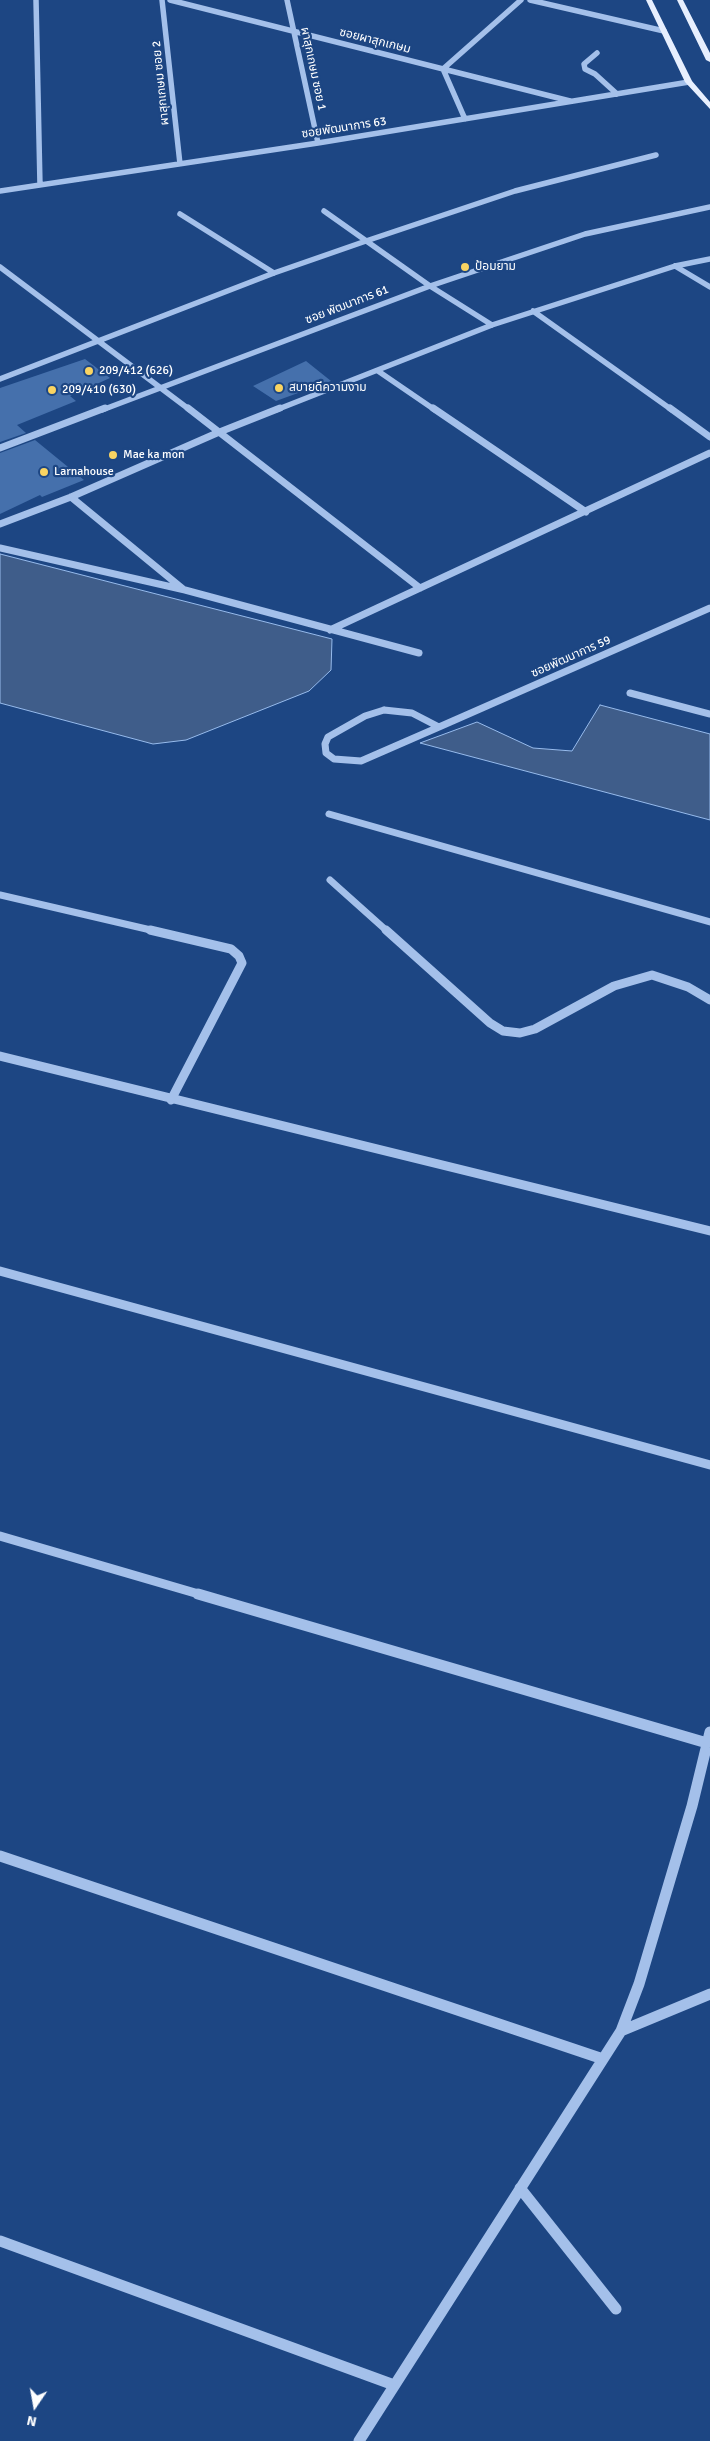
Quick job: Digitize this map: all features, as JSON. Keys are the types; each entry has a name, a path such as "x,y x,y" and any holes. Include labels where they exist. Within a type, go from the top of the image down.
{"main road":[{"path":"649,0 690,82 710,107"},
{"path":"680,0 710,60"}],"street":[{"path":"36,0 40,185"},
{"name":"ผาสุกเกษม ซอย 2","path":"162,0 180,164"},
{"name":"ซอยผาสุกเกษม","path":"170,0 575,102"},
{"name":"ผาสุกเกษม ซอย 1","path":"287,0 318,143"},
{"path":"465,119 443,69 522,0"},
{"path":"530,0 664,31"},
{"path":"597,53 584,64 585,69 595,74 617,94"},
{"name":"ซอยพัฒนาการ 63","path":"0,191 318,143 690,82"},
{"path":"0,379 274,273 515,190 656,155"},
{"name":"ซอย พัฒนาการ 61","path":"0,448 430,286 585,234 624,224 710,207"},
{"path":"324,212 430,286 492,325"},
{"path":"180,214 274,273"},
{"path":"0,524 71,497 217,433 492,325 675,266 710,259"},
{"path":"675,266 710,287"},
{"path":"0,267 101,341 217,433 420,588"},
{"path":"533,311 710,436"},
{"path":"378,371 586,512"},
{"path":"330,630 710,453"},
{"path":"71,497 185,590"},
{"path":"0,548 185,590 419,653"},
{"name":"ซอยพัฒนาการ 59","path":"440,727 412,713 384,710 365,716 328,737 325,744 326,753 334,759 362,762 710,608"},
{"path":"630,693 710,714"},
{"path":"329,814 710,922"},
{"path":"330,880 490,1023 503,1031 520,1033 535,1029 614,986 652,975 688,987 710,1000"},
{"path":"0,895 216,945 231,949 239,956 242,962 240,970 171,1100"},
{"path":"0,1056 171,1100 710,1231"},
{"path":"0,1271 710,1465"},
{"path":"0,1536 709,1738 692,1806 642,1974 621,2031 359,2441"},
{"path":"0,1856 603,2059"},
{"path":"621,2031 710,1994"},
{"path":"520,2188 616,2309"},
{"path":"0,2241 394,2385"}],"water":[{"path":"0,554 332,639 331,670 309,691 186,740 153,744 0,703"},
{"path":"600,705 710,734 710,820 420,743 477,722 533,748 572,751"}],"building":[{"path":"85,359 110,378 70,396 76,401 17,425 26,433 0,442 0,388"},
{"path":"306,361 331,381 276,401 253,386"},
{"path":"35,440 84,480 42,497 40,495 0,514 0,453"}],"place":[{"name":"ป้อมยาม","path":"465,267"},
{"name":"209/412 (626)","path":"89,371"},
{"name":"สบายดีความงาม","path":"279,388"},
{"name":"209/410 (630)","path":"52,390"},
{"name":"Mae ka mon","path":"113,455"},
{"name":"Larnahouse","path":"44,472"}]}
